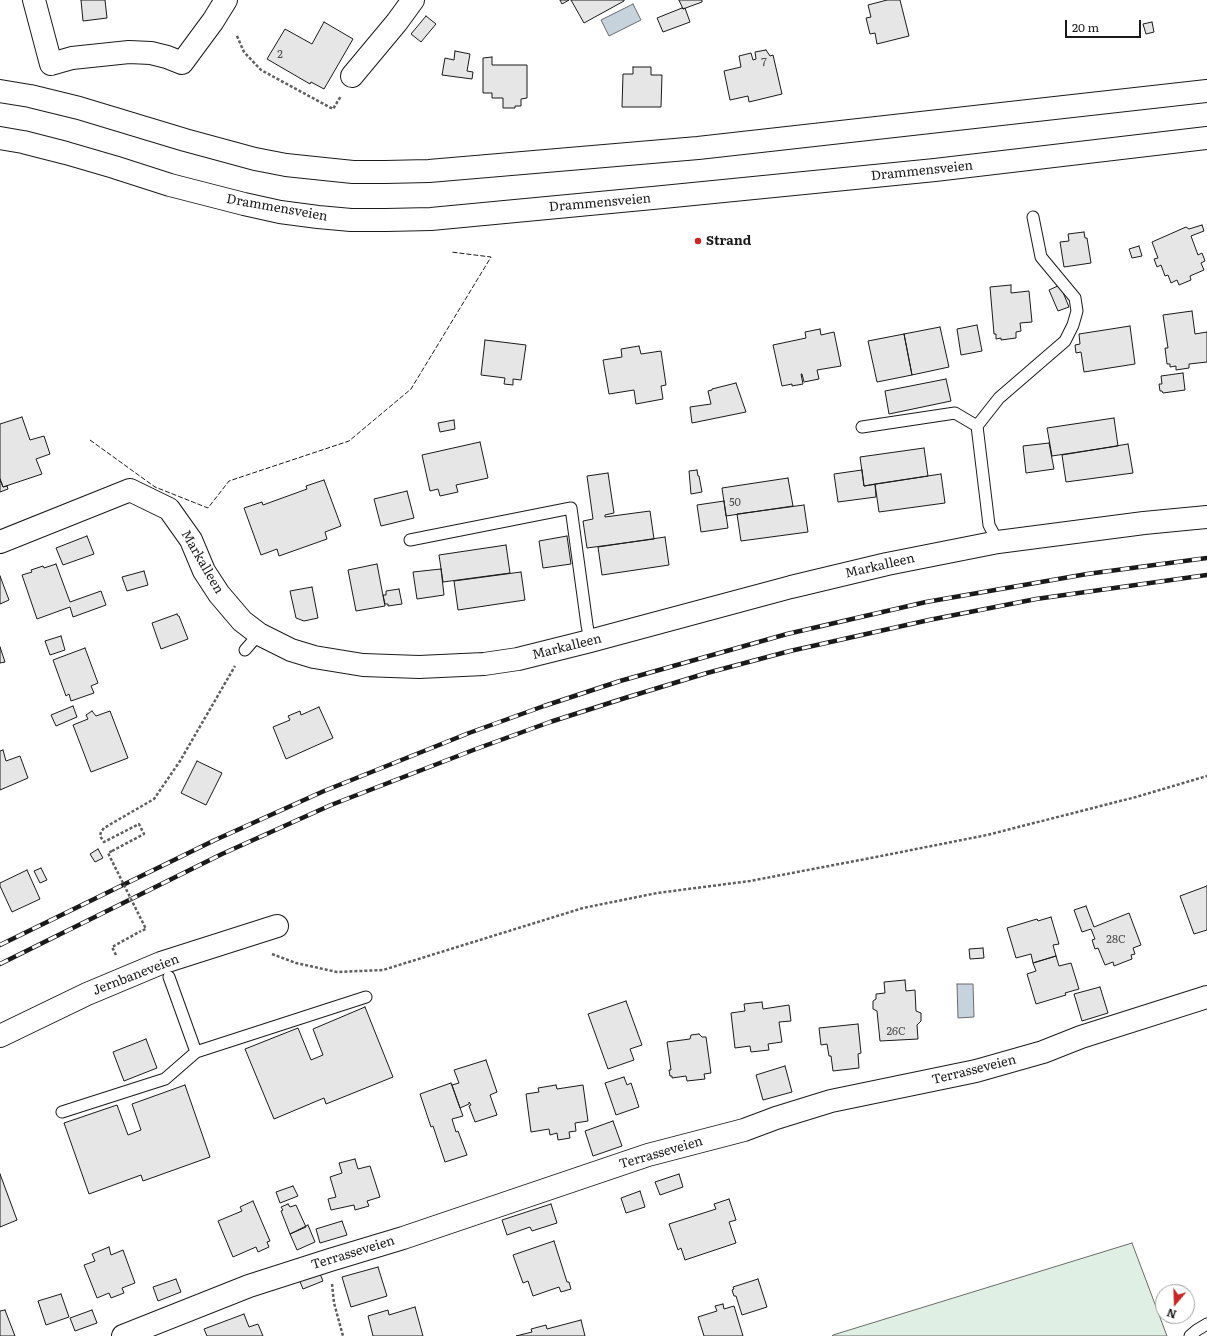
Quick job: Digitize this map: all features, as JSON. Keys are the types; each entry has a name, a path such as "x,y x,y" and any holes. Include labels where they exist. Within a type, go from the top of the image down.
{"main road":[{"path":"34,0 51,64 72,58 129,52 151,53 167,57 182,64 226,0"},
{"path":"352,76 397,22 413,0"},
{"path":"0,91 30,96 79,108 185,140 255,159 286,165 354,172 385,172 429,171 698,148 1207,91"},
{"name":"Drammensveien","path":"0,138 66,153 114,166 170,185 244,204 280,212 351,220 431,219 663,197 935,170 1207,138"},
{"name":"Markalleen","path":"0,542 130,490 169,509 191,540 204,571 219,594 242,621 259,634 291,650 314,657 362,665 418,667 484,664 518,659 791,587 887,564 998,542 1144,523 1207,517"},
{"name":"Jernbaneveien","path":"0,1036 87,994 161,963 277,926"},
{"name":"Terrasseveien","path":"123,1336 249,1286 418,1233 648,1155 744,1130 776,1118 831,1101 983,1069 1043,1052 1081,1037 1207,998"}],"lane":[{"path":"998,542 989,525 977,426 999,398 1064,341 1078,311 1075,298 1041,257 1033,217"},
{"path":"862,427 955,413 977,426"},
{"path":"410,540 571,508 590,641"},
{"path":"245,650 259,634"},
{"path":"168,977 196,1052"},
{"path":"62,1112 165,1079 196,1052 366,997"},
{"path":"1190,1336 1207,1324"}],"path":[{"path":"238,36 244,52 261,70 333,109 352,76"},
{"path":"122,955 117,957 112,947 146,929 108,853 144,834 139,824 104,842 100,836 101,832 104,828 154,799 180,761 245,650"},
{"path":"267,952 296,963 337,972 383,970 583,908 657,893 758,879 980,836 1136,797 1207,776"},
{"path":"334,1303 343,1336"}],"green space":[{"path":"1132,1243 1155,1304 1155,1324 1162,1324 1167,1336 832,1336"}],"shaded area":[{"path":"633,4 641,20 609,36 601,20"},
{"path":"957,984 973,984 974,1017 958,1018"}],"building":[{"path":"81,0 105,0 107,18 83,21"},
{"path":"560,0 569,0 562,4"},
{"path":"571,0 624,0 624,1 584,23"},
{"path":"679,0 702,0 702,2 683,9"},
{"path":"887,0 900,0 909,36 877,44 875,33 870,34 866,18 871,17 868,5"},
{"path":"685,8 690,22 663,32 657,18"},
{"path":"426,16 436,24 421,42 411,34"},
{"path":"324,22 353,39 324,89 311,82 310,84 267,59 285,29 312,44"},
{"path":"1152,22 1154,32 1146,34 1143,24"},
{"path":"766,50 770,56 773,55 782,94 749,102 748,96 730,100 724,71 741,67 739,56 751,53 753,60 756,59 755,52"},
{"path":"455,51 470,54 467,71 473,72 472,79 442,75 445,58 454,60"},
{"path":"492,57 492,65 527,65 527,98 521,99 521,106 515,106 515,108 503,108 503,98 492,98 492,93 483,93 483,58"},
{"path":"633,67 651,67 651,75 662,75 661,107 622,107 623,74 633,74"},
{"path":"1202,225 1204,231 1191,236 1198,255 1202,253 1205,261 1201,263 1204,270 1190,276 1191,280 1179,285 1177,280 1171,283 1168,275 1165,276 1161,265 1157,267 1154,259 1158,258 1152,242 1186,227 1189,229"},
{"path":"1084,232 1085,238 1087,238 1091,263 1064,267 1060,242 1069,241 1068,234"},
{"path":"1139,246 1142,256 1132,258 1129,249"},
{"path":"1011,285 1011,293 1029,291 1032,322 1020,323 1021,331 1016,332 1016,338 1001,340 1001,338 996,339 996,334 994,334 990,287"},
{"path":"1060,285 1069,307 1058,311 1049,290"},
{"path":"1192,311 1195,334 1207,332 1207,362 1189,364 1189,368 1176,370 1176,366 1170,367 1170,364 1167,364 1165,348 1168,348 1163,315"},
{"path":"977,325 982,351 961,355 957,329"},
{"path":"1130,326 1135,364 1084,372 1081,352 1076,353 1075,345 1080,344 1079,334"},
{"path":"940,327 949,367 912,375 904,334"},
{"path":"820,329 821,335 834,332 841,366 817,370 819,379 804,382 801,374 803,384 782,386 773,345 806,338 805,332"},
{"path":"904,334 912,375 877,382 868,341"},
{"path":"485,340 526,345 521,380 513,379 513,385 504,384 505,378 481,375"},
{"path":"639,346 641,354 661,351 666,385 661,386 663,399 636,404 634,390 609,394 603,360 622,357 621,349"},
{"path":"1183,373 1185,390 1163,393 1160,391 1159,384 1162,384 1161,376"},
{"path":"946,379 951,401 889,414 885,391"},
{"path":"736,383 746,412 692,423 690,407 711,404 708,391"},
{"path":"22,417 30,440 44,436 50,454 36,459 42,474 3,487 0,479 0,424"},
{"path":"1114,418 1118,446 1052,456 1047,428"},
{"path":"454,420 455,429 440,432 438,423"},
{"path":"480,442 488,478 456,485 458,492 440,496 438,489 430,491 422,455"},
{"path":"1049,443 1054,469 1026,473 1023,446"},
{"path":"1128,444 1133,473 1066,482 1062,455"},
{"path":"924,448 928,476 864,486 860,457"},
{"path":"697,470 702,492 691,494 689,471"},
{"path":"862,470 864,486 875,484 876,497 838,502 834,474"},
{"path":"608,473 614,513 605,515 605,517 650,511 654,539 587,548 583,521 593,519 587,476"},
{"path":"941,474 945,503 879,512 875,484"},
{"path":"788,478 793,506 726,516 722,488"},
{"path":"0,479 3,487 7,486 8,489 0,492"},
{"path":"324,480 341,526 325,532 327,539 279,556 277,549 261,555 244,508 262,502 263,505 307,489 306,486"},
{"path":"407,491 414,518 381,526 374,499"},
{"path":"724,501 728,528 701,532 697,505"},
{"path":"804,505 808,532 741,541 737,514"},
{"path":"87,536 94,554 63,565 56,548"},
{"path":"567,536 571,564 543,568 539,541"},
{"path":"665,537 669,565 602,575 598,547"},
{"path":"506,545 510,573 443,582 439,555"},
{"path":"56,564 70,602 101,591 106,605 73,617 70,607 37,619 22,575 43,566 44,568"},
{"path":"377,564 385,606 356,611 348,570"},
{"path":"441,569 444,595 417,599 413,572"},
{"path":"144,571 148,585 127,591 122,577"},
{"path":"521,572 525,600 458,610 454,581"},
{"path":"0,576 9,600 0,604"},
{"path":"312,587 318,618 304,621 296,618 290,591"},
{"path":"399,589 402,604 388,606 388,604 385,604 383,595 386,595 386,591"},
{"path":"177,614 188,639 161,649 152,623"},
{"path":"61,636 65,650 50,655 45,641"},
{"path":"0,647 5,662 0,663"},
{"path":"85,648 98,683 91,686 94,693 71,701 69,694 66,696 53,660"},
{"path":"73,706 77,717 56,726 51,715"},
{"path":"319,707 333,738 286,759 273,727 290,720 288,716 300,711 301,715"},
{"path":"92,711 96,716 110,711 128,758 91,772 73,725 88,719 86,715"},
{"path":"3,750 6,761 20,756 28,778 0,790 0,751"},
{"path":"197,761 222,773 206,805 181,793"},
{"path":"98,849 103,858 95,862 90,854"},
{"path":"41,868 47,880 40,883 34,871"},
{"path":"27,870 40,899 12,912 0,883"},
{"path":"1207,886 1207,930 1194,934 1180,896"},
{"path":"1086,906 1094,927 1129,913 1141,945 1133,948 1135,954 1131,955 1132,959 1114,966 1113,962 1105,965 1098,948 1095,949 1092,940 1095,939 1091,929 1082,932 1074,910"},
{"path":"1051,917 1059,944 1053,945 1056,956 1033,963 1031,954 1016,958 1007,928 1037,919 1038,921"},
{"path":"983,948 984,958 970,959 969,949"},
{"path":"1056,956 1059,966 1071,963 1079,989 1065,993 1066,995 1036,1004 1027,974 1036,971 1033,963"},
{"path":"905,980 906,991 915,990 916,1011 921,1013 921,1021 917,1025 918,1039 880,1041 877,1011 873,1009 873,1001 876,999 876,994 885,993 884,982"},
{"path":"1100,987 1108,1013 1082,1021 1074,994"},
{"path":"626,1001 642,1045 630,1049 634,1060 608,1069 588,1014"},
{"path":"762,1002 763,1009 789,1005 791,1021 779,1022 782,1042 768,1044 769,1050 751,1052 750,1046 735,1048 731,1013 745,1011 744,1004"},
{"path":"365,1007 393,1077 326,1104 324,1098 274,1119 245,1049 298,1028 311,1060 323,1055 313,1029"},
{"path":"858,1024 861,1053 858,1054 859,1068 833,1071 831,1056 829,1056 827,1044 821,1045 819,1028"},
{"path":"699,1034 702,1037 706,1037 711,1073 704,1074 705,1079 687,1081 686,1076 672,1078 669,1070 671,1070 667,1042 690,1039 691,1035"},
{"path":"146,1039 157,1068 124,1081 113,1052"},
{"path":"486,1060 497,1092 490,1095 497,1115 475,1122 469,1102 469,1104 460,1108 452,1085 459,1083 454,1070"},
{"path":"785,1066 792,1092 763,1100 756,1075"},
{"path":"624,1077 627,1085 631,1083 639,1107 616,1115 605,1083"},
{"path":"451,1083 463,1116 452,1119 456,1132 458,1131 467,1155 445,1162 420,1094"},
{"path":"185,1085 210,1157 143,1181 141,1175 89,1194 64,1123 117,1105 128,1135 141,1130 132,1104"},
{"path":"556,1085 557,1089 583,1085 588,1121 575,1123 576,1131 569,1132 570,1138 558,1140 557,1133 550,1135 549,1129 531,1132 526,1094 539,1092 538,1088"},
{"path":"613,1121 622,1146 593,1156 585,1131"},
{"path":"355,1159 358,1169 370,1166 380,1197 367,1201 369,1206 355,1210 354,1205 331,1210 328,1199 336,1197 330,1177 342,1173 339,1163"},
{"path":"0,1174 17,1220 0,1227"},
{"path":"679,1174 683,1187 660,1195 655,1182"},
{"path":"293,1186 298,1196 280,1203 276,1192"},
{"path":"640,1191 645,1207 626,1213 621,1198"},
{"path":"729,1199 736,1220 729,1222 736,1243 685,1260 681,1248 678,1250 669,1224 716,1209 714,1204"},
{"path":"253,1201 270,1241 267,1242 269,1247 258,1252 256,1247 233,1257 218,1221 242,1211 240,1207"},
{"path":"288,1204 290,1207 296,1205 306,1227 290,1234 281,1211 283,1210 281,1207"},
{"path":"551,1204 557,1223 532,1231 530,1227 507,1235 502,1220"},
{"path":"342,1221 347,1235 320,1243 316,1229"},
{"path":"308,1225 315,1242 297,1250 290,1234"},
{"path":"554,1241 567,1282 569,1282 571,1289 561,1292 559,1287 533,1296 528,1281 523,1283 513,1255"},
{"path":"109,1247 111,1255 123,1250 135,1283 122,1288 124,1293 111,1298 109,1293 97,1298 84,1265 95,1261 92,1254"},
{"path":"378,1267 387,1296 351,1307 342,1277"},
{"path":"318,1269 323,1281 303,1289 298,1277"},
{"path":"176,1279 181,1292 158,1301 153,1287"},
{"path":"758,1279 767,1307 742,1315 736,1296 734,1296 732,1290 734,1289 733,1287"},
{"path":"61,1294 69,1317 46,1325 38,1301"},
{"path":"723,1304 724,1309 734,1306 743,1336 704,1336 698,1317 717,1311 715,1306"},
{"path":"415,1307 423,1336 373,1336 368,1316 388,1310 389,1315"},
{"path":"5,1310 15,1336 0,1336 0,1311"},
{"path":"92,1310 97,1323 75,1331 70,1318"},
{"path":"244,1314 249,1327 258,1324 263,1336 207,1336 204,1329"},
{"path":"581,1320 585,1336 516,1336 532,1332 531,1329 546,1325 547,1329"}],"railway":[{"path":"0,945 215,840 324,791 469,733 620,681 787,634 926,602 1087,574 1207,558"},
{"path":"0,964 222,854 331,805 550,722 707,673 790,651 929,620 1036,599 1207,575"}],"fence":[{"path":"90,440 155,487 208,508 229,481 349,441 411,389 491,257 451,252"}],"place":[{"name":"Strand","path":"698,241"}]}
